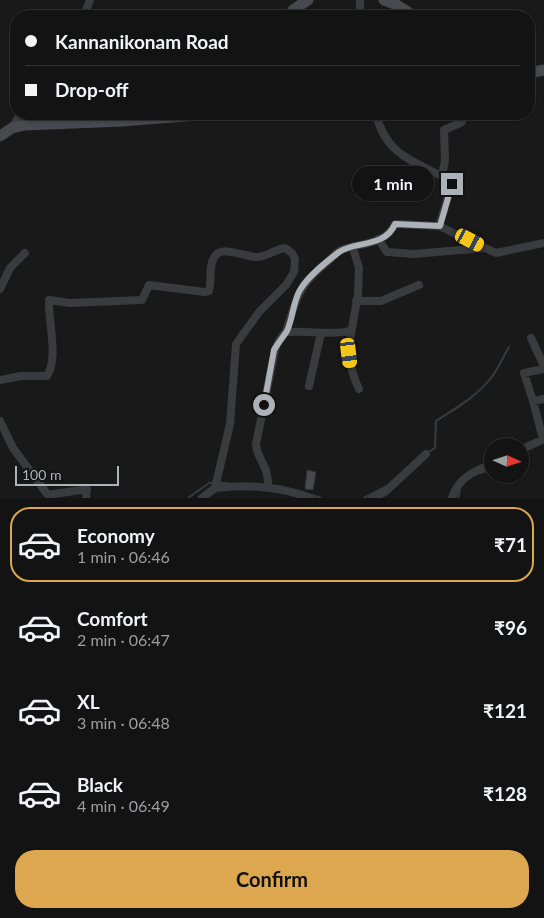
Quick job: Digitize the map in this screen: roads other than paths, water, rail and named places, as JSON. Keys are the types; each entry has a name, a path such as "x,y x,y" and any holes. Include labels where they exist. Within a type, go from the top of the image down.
{"street":[{"path":"293,10 308,0"},
{"path":"393,1 406,10"},
{"path":"12,128 17,120"},
{"path":"0,136 12,128 25,125 135,120"},
{"path":"378,120 380,129 399,154 442,176 452,184 440,226"},
{"path":"442,176 445,160 444,130 462,122 462,120"},
{"path":"268,485 268,473 256,451 256,444 274,350 286,332 303,286 340,251 378,239 393,230 395,224 440,226 496,253 544,242"},
{"path":"378,239 387,252 414,254 486,248"},
{"path":"0,380 21,376 47,376 51,370 52,326 49,300 70,304 142,300 149,285 206,292 211,283 212,262 216,255 222,252 255,257 267,256 279,249 285,248 292,253 295,259 294,272 286,285 259,312 236,344 230,424 215,485 202,498"},
{"path":"353,248 359,268 349,353 351,366 359,389"},
{"path":"0,289 10,268 25,253"},
{"path":"356,301 381,300 419,285"},
{"path":"286,332 321,333 349,331 351,334"},
{"path":"309,386 321,333"},
{"path":"529,446 544,439 524,373 544,367 531,338"},
{"path":"533,400 544,399"},
{"path":"0,421 13,448 48,495 87,489 86,498"},
{"path":"372,498 385,492 426,454"},
{"path":"452,498 458,484 464,478 484,468"},
{"path":"215,485 268,485 311,498"}],"waterway":[{"path":"427,453 435,448 436,421 465,402 485,385 496,371 509,347"},
{"path":"480,473 484,472"},
{"path":"188,498 209,483 213,483"},
{"path":"218,483 228,483"},
{"path":"364,498 387,486"},
{"path":"458,498 460,489"},
{"path":"312,495 321,498"}]}
